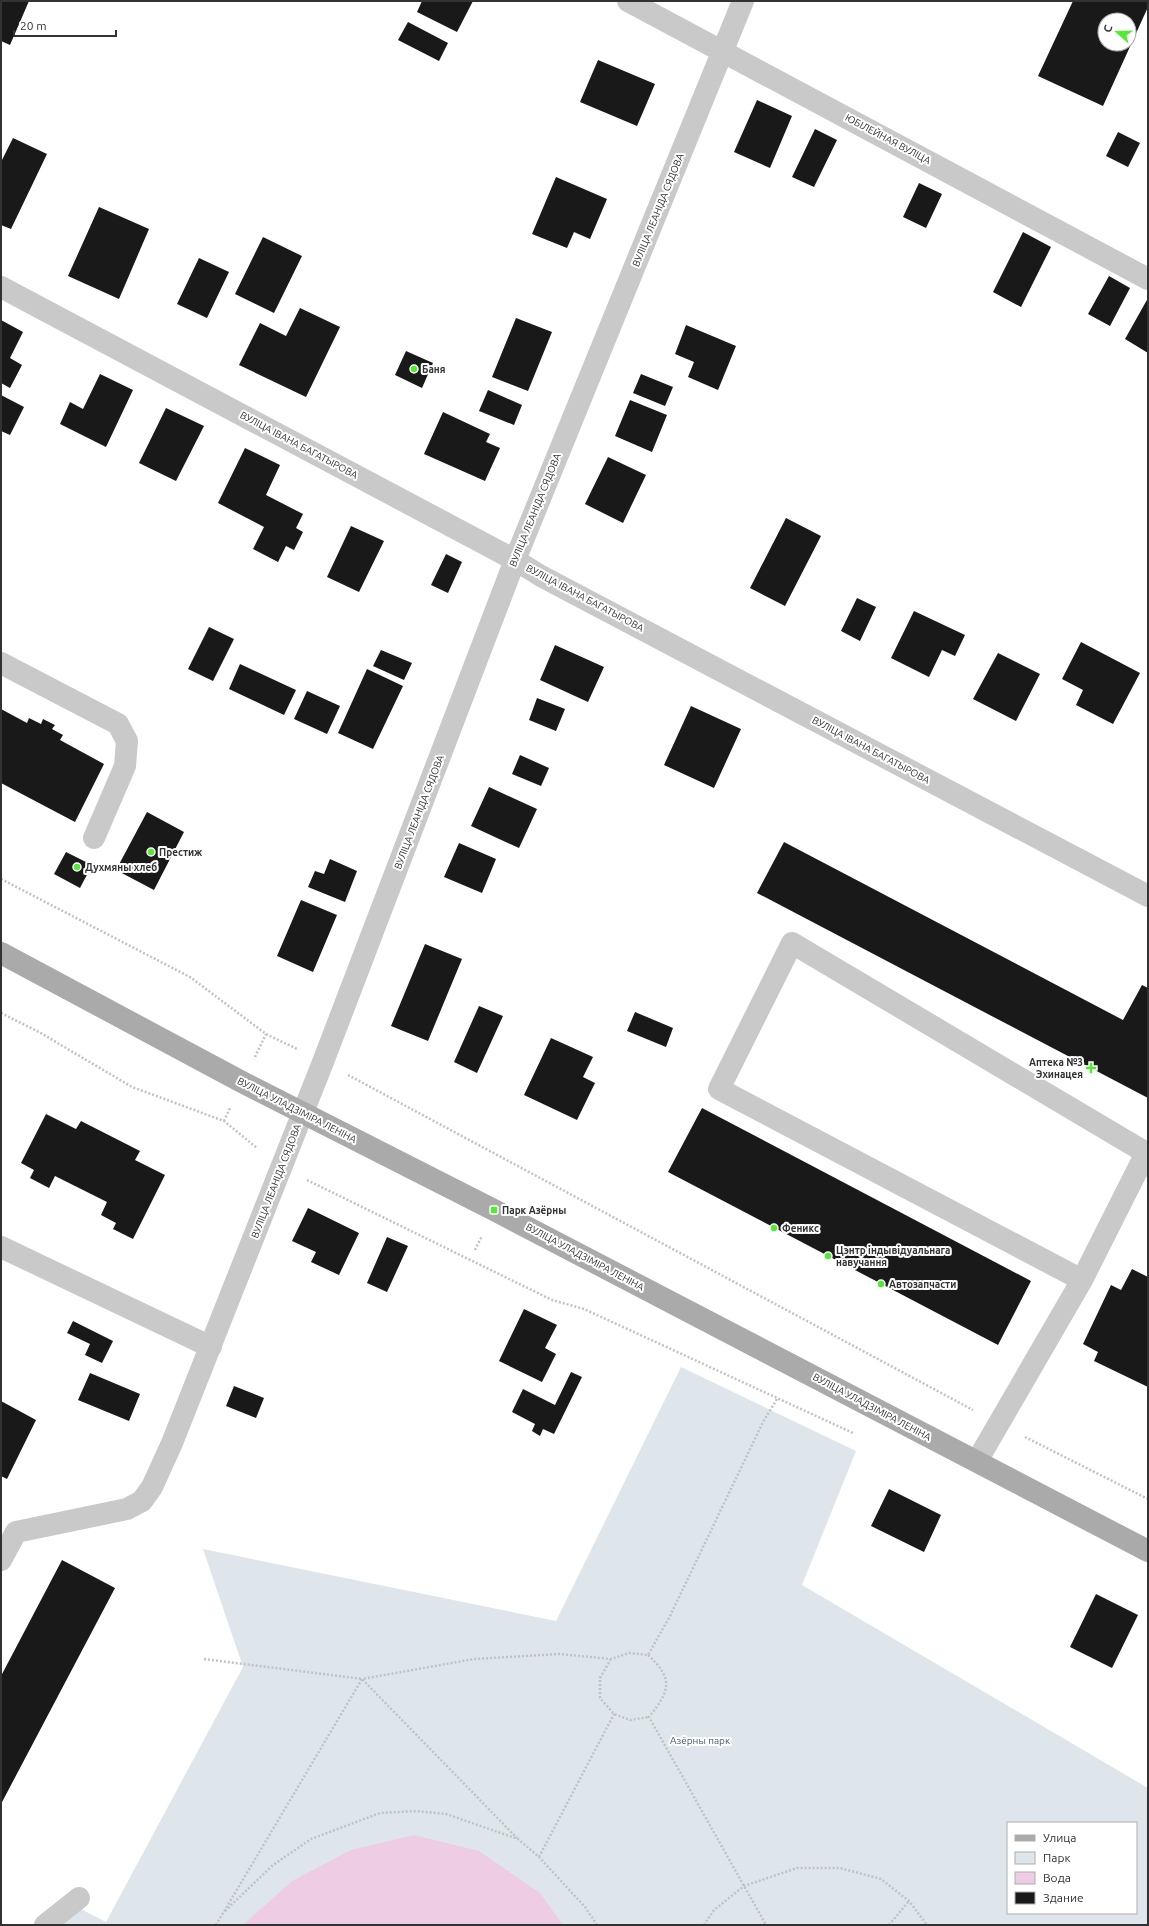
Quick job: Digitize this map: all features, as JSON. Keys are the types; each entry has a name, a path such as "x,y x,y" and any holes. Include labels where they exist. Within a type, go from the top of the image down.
{"main road":[{"name":"ВУЛІЦА УЛАДЗІМІРА ЛЕНІНА","path":"1,953 303,1114 494,1210 1148,1551"}],"street":[{"name":"ЮБІЛЕЙНАЯ ВУЛІЦА","path":"628,1 1148,279"},
{"name":"ВУЛІЦА ЛЕАНІДА СЯДОВА","path":"8,1528 109,1514 127,1509 142,1500 152,1487 172,1443 282,1168 515,560 743,1"},
{"name":"ВУЛІЦА ІВАНА БАГАТЫРОВА","path":"1,287 515,560 555,583 1148,896"},
{"path":"1,663 118,724 127,741 125,766 94,838"},
{"path":"976,1462 1082,1280 1147,1154 792,943 719,1089 1082,1280"},
{"path":"1,1248 210,1347"},
{"path":"1,1560 8,1528"},
{"path":"45,1925 79,1898"}],"path":[{"path":"1,879 190,977 266,1034 323,1062 999,1424 1148,1499"},
{"path":"1,1013 39,1032 132,1087 224,1121 282,1168 552,1300 584,1309 777,1399 760,1429 670,1616 648,1655"},
{"path":"204,1659 362,1679 474,1659 559,1654 611,1659 629,1653 648,1655 661,1668 667,1686 662,1701 649,1717 630,1720 614,1714 600,1698 600,1678 611,1659"},
{"path":"362,1679 518,1839 539,1858 585,1907 596,1925"},
{"path":"216,1925 362,1679"},
{"path":"539,1858 614,1714"},
{"path":"649,1717 766,1925"},
{"path":"222,1914 273,1865 311,1839 380,1813 416,1811 446,1814 518,1839"},
{"path":"704,1925 714,1910 744,1886 797,1868 840,1868 880,1879 909,1901 927,1925"},
{"path":"889,1925 909,1901"}],"green space":[{"name":"Азёрны парк","path":"681,1367 856,1451 802,1585 1148,1788 1148,1925 59,1925 79,1908 106,1922 243,1667 203,1549 556,1621"}],"water":[{"path":"414,1835 479,1851 540,1893 563,1925 243,1925 292,1881 351,1850"}],"building":[{"path":"1,1 29,1 10,45 1,41"},
{"path":"422,1 473,1 457,32 417,12"},
{"path":"1073,1 1148,1 1148,7 1137,31 1137,12 1097,12 1097,52 1128,52 1103,106 1038,76"},
{"path":"408,22 448,43 439,61 398,40"},
{"path":"598,60 655,84 637,126 580,102"},
{"path":"757,100 792,116 770,168 734,152"},
{"path":"815,129 837,140 814,187 792,177"},
{"path":"1118,132 1140,143 1128,167 1106,156"},
{"path":"13,138 47,154 11,229 1,225 1,162"},
{"path":"556,177 607,199 590,239 574,232 567,248 532,234"},
{"path":"919,183 942,194 926,228 903,217"},
{"path":"99,207 149,229 119,299 68,276"},
{"path":"1023,232 1051,247 1021,307 993,292"},
{"path":"263,237 302,256 274,313 235,294"},
{"path":"199,258 229,272 207,318 177,304"},
{"path":"1109,276 1130,288 1110,326 1088,314"},
{"path":"1148,298 1148,353 1125,339"},
{"path":"300,308 340,327 306,397 239,365 260,323 286,336"},
{"path":"516,318 552,332 528,391 492,377"},
{"path":"1,320 23,332 10,358 22,365 10,388 1,383"},
{"path":"686,325 736,346 718,390 688,377 694,362 675,354"},
{"name":"Баня","path":"406,351 433,363 422,388 395,375"},
{"path":"100,374 133,390 106,447 60,424 70,402 83,409"},
{"path":"641,374 673,387 665,406 633,393"},
{"path":"488,390 522,405 514,425 479,411"},
{"path":"1,395 24,407 10,435 1,431"},
{"path":"630,400 667,415 652,452 615,436"},
{"path":"166,408 204,426 176,481 139,463"},
{"path":"443,412 490,434 486,442 500,448 485,481 424,454"},
{"path":"245,448 280,465 266,495 303,514 296,528 303,532 294,550 286,546 278,562 253,549 264,527 218,503"},
{"path":"608,457 646,475 623,523 585,504"},
{"path":"786,518 821,536 785,606 750,588"},
{"path":"351,526 384,541 359,592 327,577"},
{"path":"446,554 462,562 448,593 431,585"},
{"path":"857,598 876,607 860,641 841,631"},
{"path":"914,611 965,635 955,656 942,650 929,677 891,658"},
{"path":"209,627 234,639 213,681 188,669"},
{"path":"1081,642 1140,673 1113,724 1076,705 1083,690 1062,679"},
{"path":"555,645 604,667 588,702 540,680"},
{"path":"381,650 412,663 404,680 373,666"},
{"path":"998,653 1040,674 1016,721 973,699"},
{"path":"240,664 296,690 284,715 229,689"},
{"path":"367,669 403,686 373,749 338,733"},
{"path":"307,691 340,706 327,734 294,719"},
{"path":"537,698 565,709 556,731 529,720"},
{"path":"691,706 741,729 714,788 664,765"},
{"path":"1,709 27,723 29,718 41,724 43,719 55,725 52,729 63,735 60,740 104,764 75,822 1,783"},
{"path":"520,755 549,768 541,786 512,774"},
{"path":"489,787 537,809 519,848 471,826"},
{"path":"147,812 184,832 154,890 116,870"},
{"path":"784,842 1123,1020 1142,985 1148,988 1148,1098 757,893"},
{"path":"459,843 496,859 482,893 444,877"},
{"path":"66,852 92,865 80,888 54,874"},
{"path":"330,859 357,871 345,902 308,887 315,871 324,874"},
{"path":"301,900 337,915 313,972 277,956"},
{"path":"425,944 462,959 428,1041 391,1026"},
{"path":"479,1006 503,1016 477,1073 454,1062"},
{"path":"635,1012 673,1028 666,1047 627,1031"},
{"path":"551,1038 593,1057 583,1077 595,1083 577,1120 524,1095"},
{"path":"702,1108 1031,1281 998,1345 668,1172"},
{"path":"46,1114 76,1129 81,1121 140,1151 135,1160 165,1175 133,1239 113,1229 116,1223 101,1215 107,1202 55,1176 49,1188 30,1178 34,1170 21,1163"},
{"path":"308,1208 359,1233 339,1275 311,1262 316,1252 292,1241"},
{"path":"387,1237 408,1246 387,1292 367,1283"},
{"path":"1132,1269 1148,1277 1148,1387 1094,1361 1098,1352 1083,1344 1111,1285 1121,1290"},
{"path":"524,1309 557,1325 545,1348 556,1354 542,1382 499,1361"},
{"path":"73,1321 113,1341 102,1363 85,1355 90,1344 67,1333"},
{"path":"571,1372 582,1377 554,1434 543,1429 540,1436 532,1431 535,1424 512,1412 523,1389 555,1405"},
{"path":"90,1373 140,1394 129,1421 78,1400"},
{"path":"234,1386 264,1398 256,1418 226,1406"},
{"path":"1,1401 36,1420 7,1479 1,1476"},
{"path":"889,1489 941,1515 924,1552 871,1526"},
{"path":"62,1560 115,1588 1,1804 1,1676"},
{"path":"1096,1594 1138,1615 1112,1668 1070,1647"}],"place":[{"name":"Баня","path":"414,369"},
{"name":"Престиж","path":"151,852"},
{"name":"Духмяны хлеб","path":"77,867"},
{"name":"Аптека №3 Эхинацея","path":"1091,1068"},
{"name":"Парк Азёрны","path":"494,1210"},
{"name":"Феникс","path":"774,1228"},
{"name":"Цэнтр індывідуальнага навучання","path":"828,1256"},
{"name":"Автозапчасти","path":"881,1284"}]}
